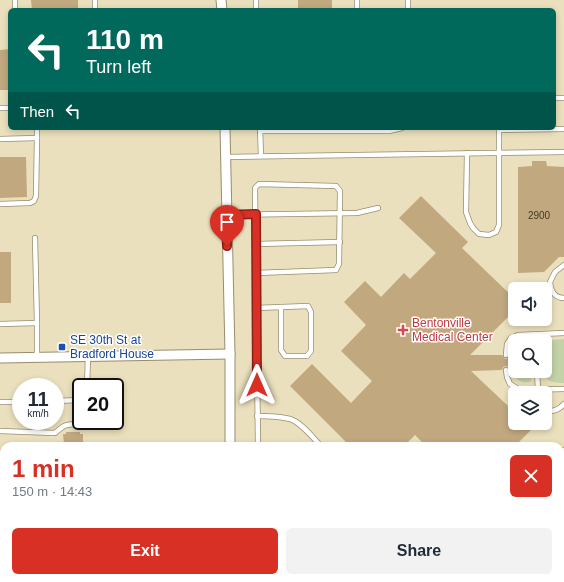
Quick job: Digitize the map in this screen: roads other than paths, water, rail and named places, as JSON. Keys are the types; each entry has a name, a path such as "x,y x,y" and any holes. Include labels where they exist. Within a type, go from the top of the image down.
{"street":[{"path":"224,130 230,354 230,442"},
{"path":"0,358 230,354"}],"lane":[{"path":"0,204 30,203 34,201 36,196 37,130"},
{"path":"260,130 261,156"},
{"path":"324,130 393,130"},
{"path":"467,154 466,212 470,223 479,234 489,235 496,232 499,225 499,130"},
{"path":"0,139 37,138"},
{"path":"225,157 564,152"},
{"path":"256,273 336,270 339,264 340,242 340,191 336,186 259,184 255,188 258,442"},
{"path":"226,215 357,213 378,208"},
{"path":"35,238 38,323 37,357"},
{"path":"256,244 340,242"},
{"path":"564,265 555,272 550,282 551,290 554,295 564,298"},
{"path":"256,308 280,307 308,306 311,312 311,351 307,356 284,356 281,350 280,307"},
{"path":"0,324 38,323"},
{"path":"537,334 564,333"},
{"path":"506,355 508,343"},
{"path":"87,378 88,356"},
{"path":"506,370 507,377 510,384 513,386"},
{"path":"552,389 564,389"},
{"path":"0,402 12,402"},
{"path":"552,412 562,407 564,404"},
{"path":"257,416 291,419 300,425 317,442"},
{"path":"0,432 56,433 60,428 66,425 72,425"}],"place":[{"name":"Bentonville Medical Center","path":"403,330"},
{"name":"SE 30th St at Bradford House","path":"62,347"}]}
